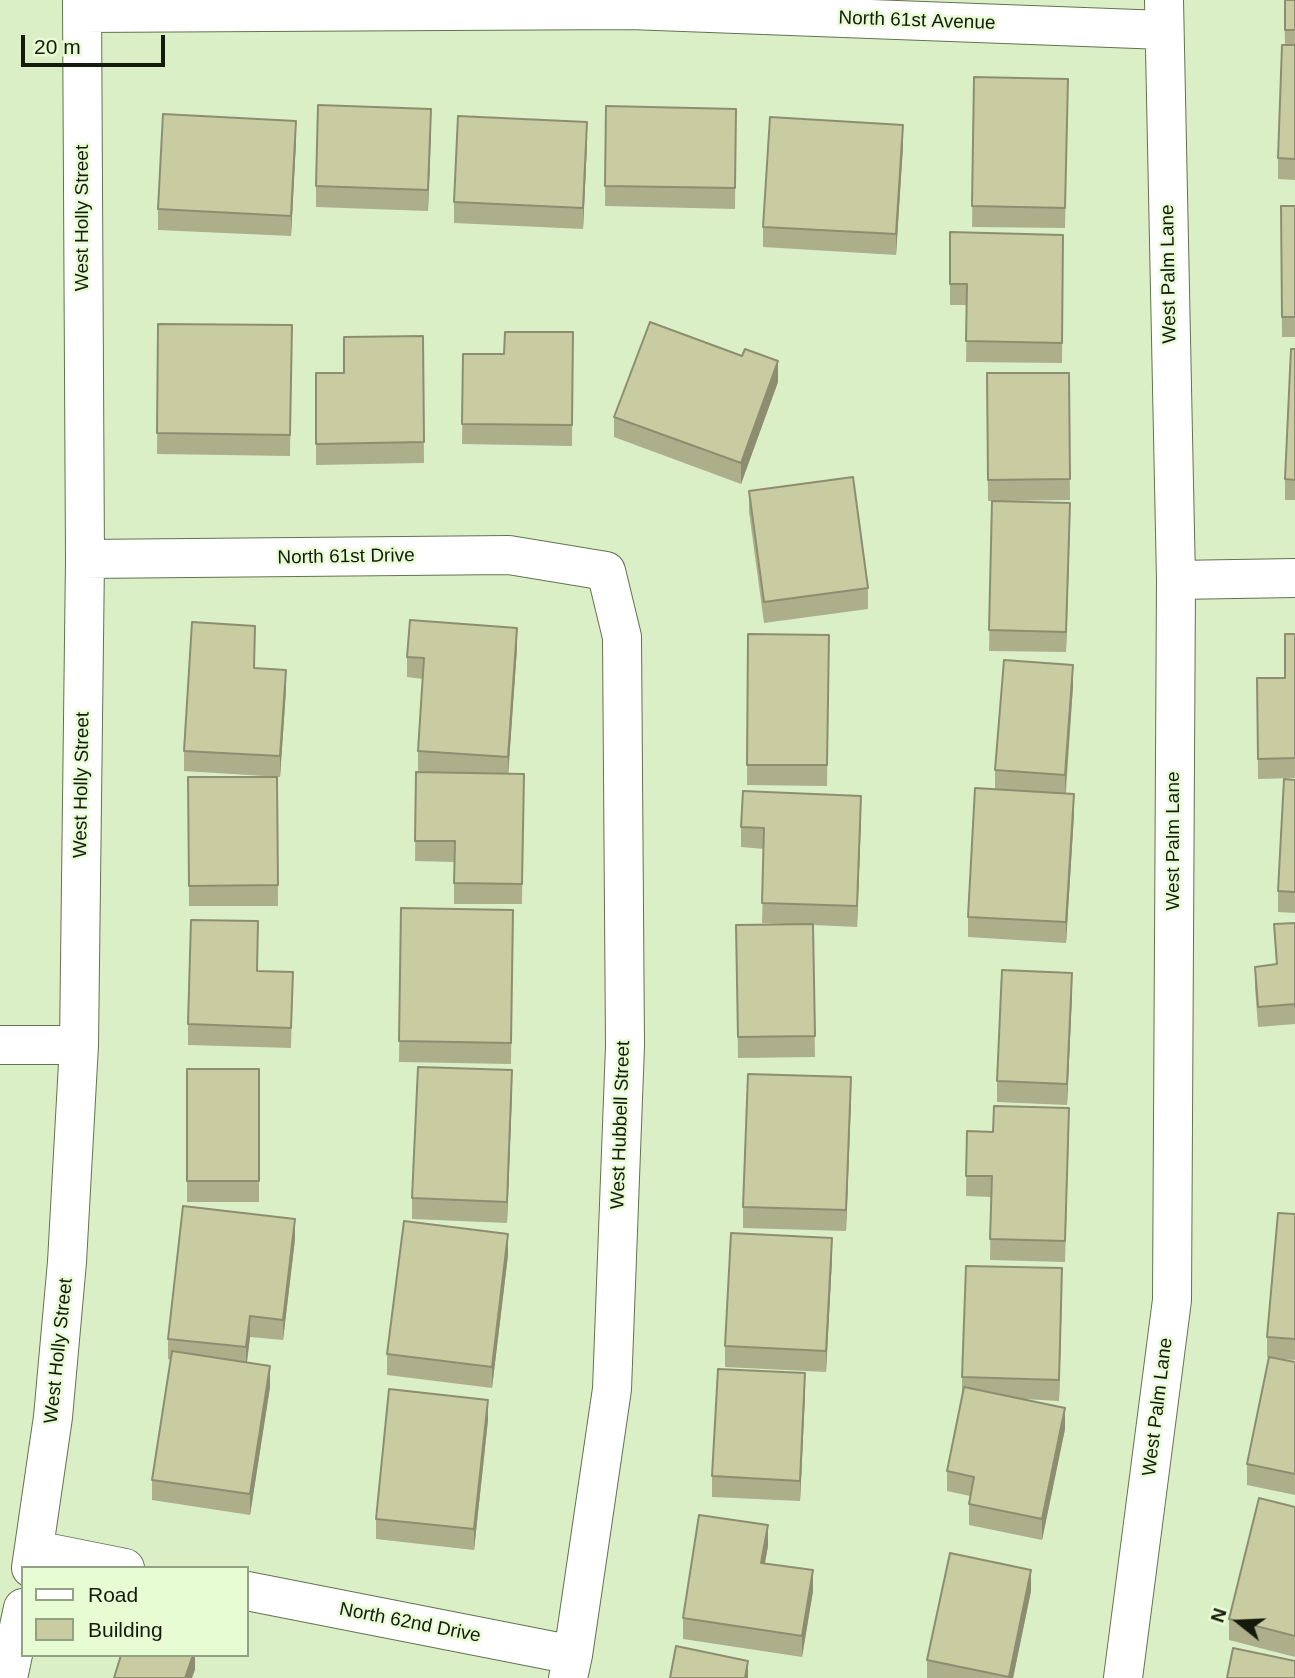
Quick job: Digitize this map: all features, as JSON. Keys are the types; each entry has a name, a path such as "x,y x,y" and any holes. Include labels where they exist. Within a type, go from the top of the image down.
{"street":[{"name":"North 61st Avenue","path":"82,7 630,5 1164,15"},
{"name":"West Holly Street","path":"33,1559 53,1417 67,1262 79,1045 85,559 82,7"},
{"name":"West Palm Lane","path":"1123,1678 1172,1300 1176,580 1164,15"},
{"name":"North 61st Drive","path":"85,559 509,555 606,571"},
{"name":"West Hubbell Street","path":"570,1666 612,1389 625,1046 622,637 606,571"},
{"path":"1176,580 1295,578"},
{"path":"0,1045 79,1045"},
{"path":"33,1559 105,1566"},
{"name":"North 62nd Drive","path":"248,1591 570,1666"},
{"path":"8,1678 21,1617"}],"building":[{"path":"1285,0 1295,0 1295,30 1285,30"},
{"path":"1282,45 1295,45 1295,159 1278,158"},
{"path":"974,77 1068,79 1065,208 972,206"},
{"path":"318,105 431,109 428,190 316,186"},
{"path":"606,106 736,109 735,188 605,186"},
{"path":"163,114 296,121 291,216 158,209"},
{"path":"458,116 587,122 583,208 454,202"},
{"path":"770,117 903,125 896,234 763,227"},
{"path":"1281,206 1295,206 1295,317 1282,317"},
{"path":"950,232 1063,235 1062,343 966,341 967,284 950,284"},
{"path":"650,322 742,356 745,349 778,361 741,463 614,417"},
{"path":"158,324 292,325 290,435 157,433"},
{"path":"505,332 573,332 572,425 462,424 463,354 504,354"},
{"path":"423,336 424,442 316,444 316,373 344,373 344,337"},
{"path":"1291,349 1295,349 1295,480 1285,479"},
{"path":"987,373 1069,373 1070,479 988,480"},
{"path":"853,477 868,588 764,602 749,491"},
{"path":"992,501 1070,503 1066,632 989,630"},
{"path":"410,620 517,628 508,757 418,751 424,658 407,657"},
{"path":"192,622 255,626 254,668 286,670 280,756 184,751"},
{"path":"748,634 829,635 827,765 747,765"},
{"path":"1285,634 1295,634 1295,758 1258,759 1257,678 1285,678"},
{"path":"1004,660 1073,665 1065,775 995,770"},
{"path":"416,772 524,774 522,884 454,883 455,841 415,841"},
{"path":"188,777 277,777 278,885 189,886"},
{"path":"1284,779 1295,780 1295,892 1278,891"},
{"path":"975,788 1074,794 1066,922 968,917"},
{"path":"743,791 861,796 857,906 762,903 764,828 741,827"},
{"path":"401,908 513,910 511,1043 399,1041"},
{"path":"191,920 258,921 257,971 293,972 291,1028 188,1024"},
{"path":"1295,923 1295,1004 1258,1007 1255,967 1277,964 1274,924"},
{"path":"813,924 815,1036 738,1037 736,925"},
{"path":"1002,970 1072,973 1067,1084 997,1081"},
{"path":"418,1067 512,1070 507,1202 412,1198"},
{"path":"187,1069 259,1069 259,1181 187,1181"},
{"path":"748,1074 851,1077 846,1210 743,1207"},
{"path":"994,1106 1069,1108 1065,1241 990,1239 992,1176 966,1176 967,1131 993,1132"},
{"path":"183,1206 295,1219 283,1320 250,1316 246,1347 168,1339"},
{"path":"1278,1213 1295,1214 1295,1339 1267,1337"},
{"path":"404,1221 508,1234 492,1367 387,1354"},
{"path":"731,1233 832,1238 826,1351 725,1346"},
{"path":"966,1266 1062,1268 1059,1380 962,1377"},
{"path":"172,1351 270,1366 250,1494 152,1480"},
{"path":"1269,1357 1295,1362 1295,1474 1247,1464"},
{"path":"718,1369 805,1373 800,1481 712,1476"},
{"path":"964,1387 1065,1408 1042,1519 969,1504 974,1477 947,1471"},
{"path":"389,1389 488,1400 474,1529 376,1519"},
{"path":"1259,1498 1295,1507 1295,1636 1229,1619"},
{"path":"699,1515 768,1525 761,1563 813,1570 802,1636 683,1618"},
{"path":"950,1553 1031,1570 1009,1677 927,1660"},
{"path":"676,1646 748,1661 745,1678 670,1678"},
{"path":"1233,1648 1295,1661 1295,1678 1227,1678"},
{"path":"120,1657 192,1657 185,1678 114,1678"}]}
